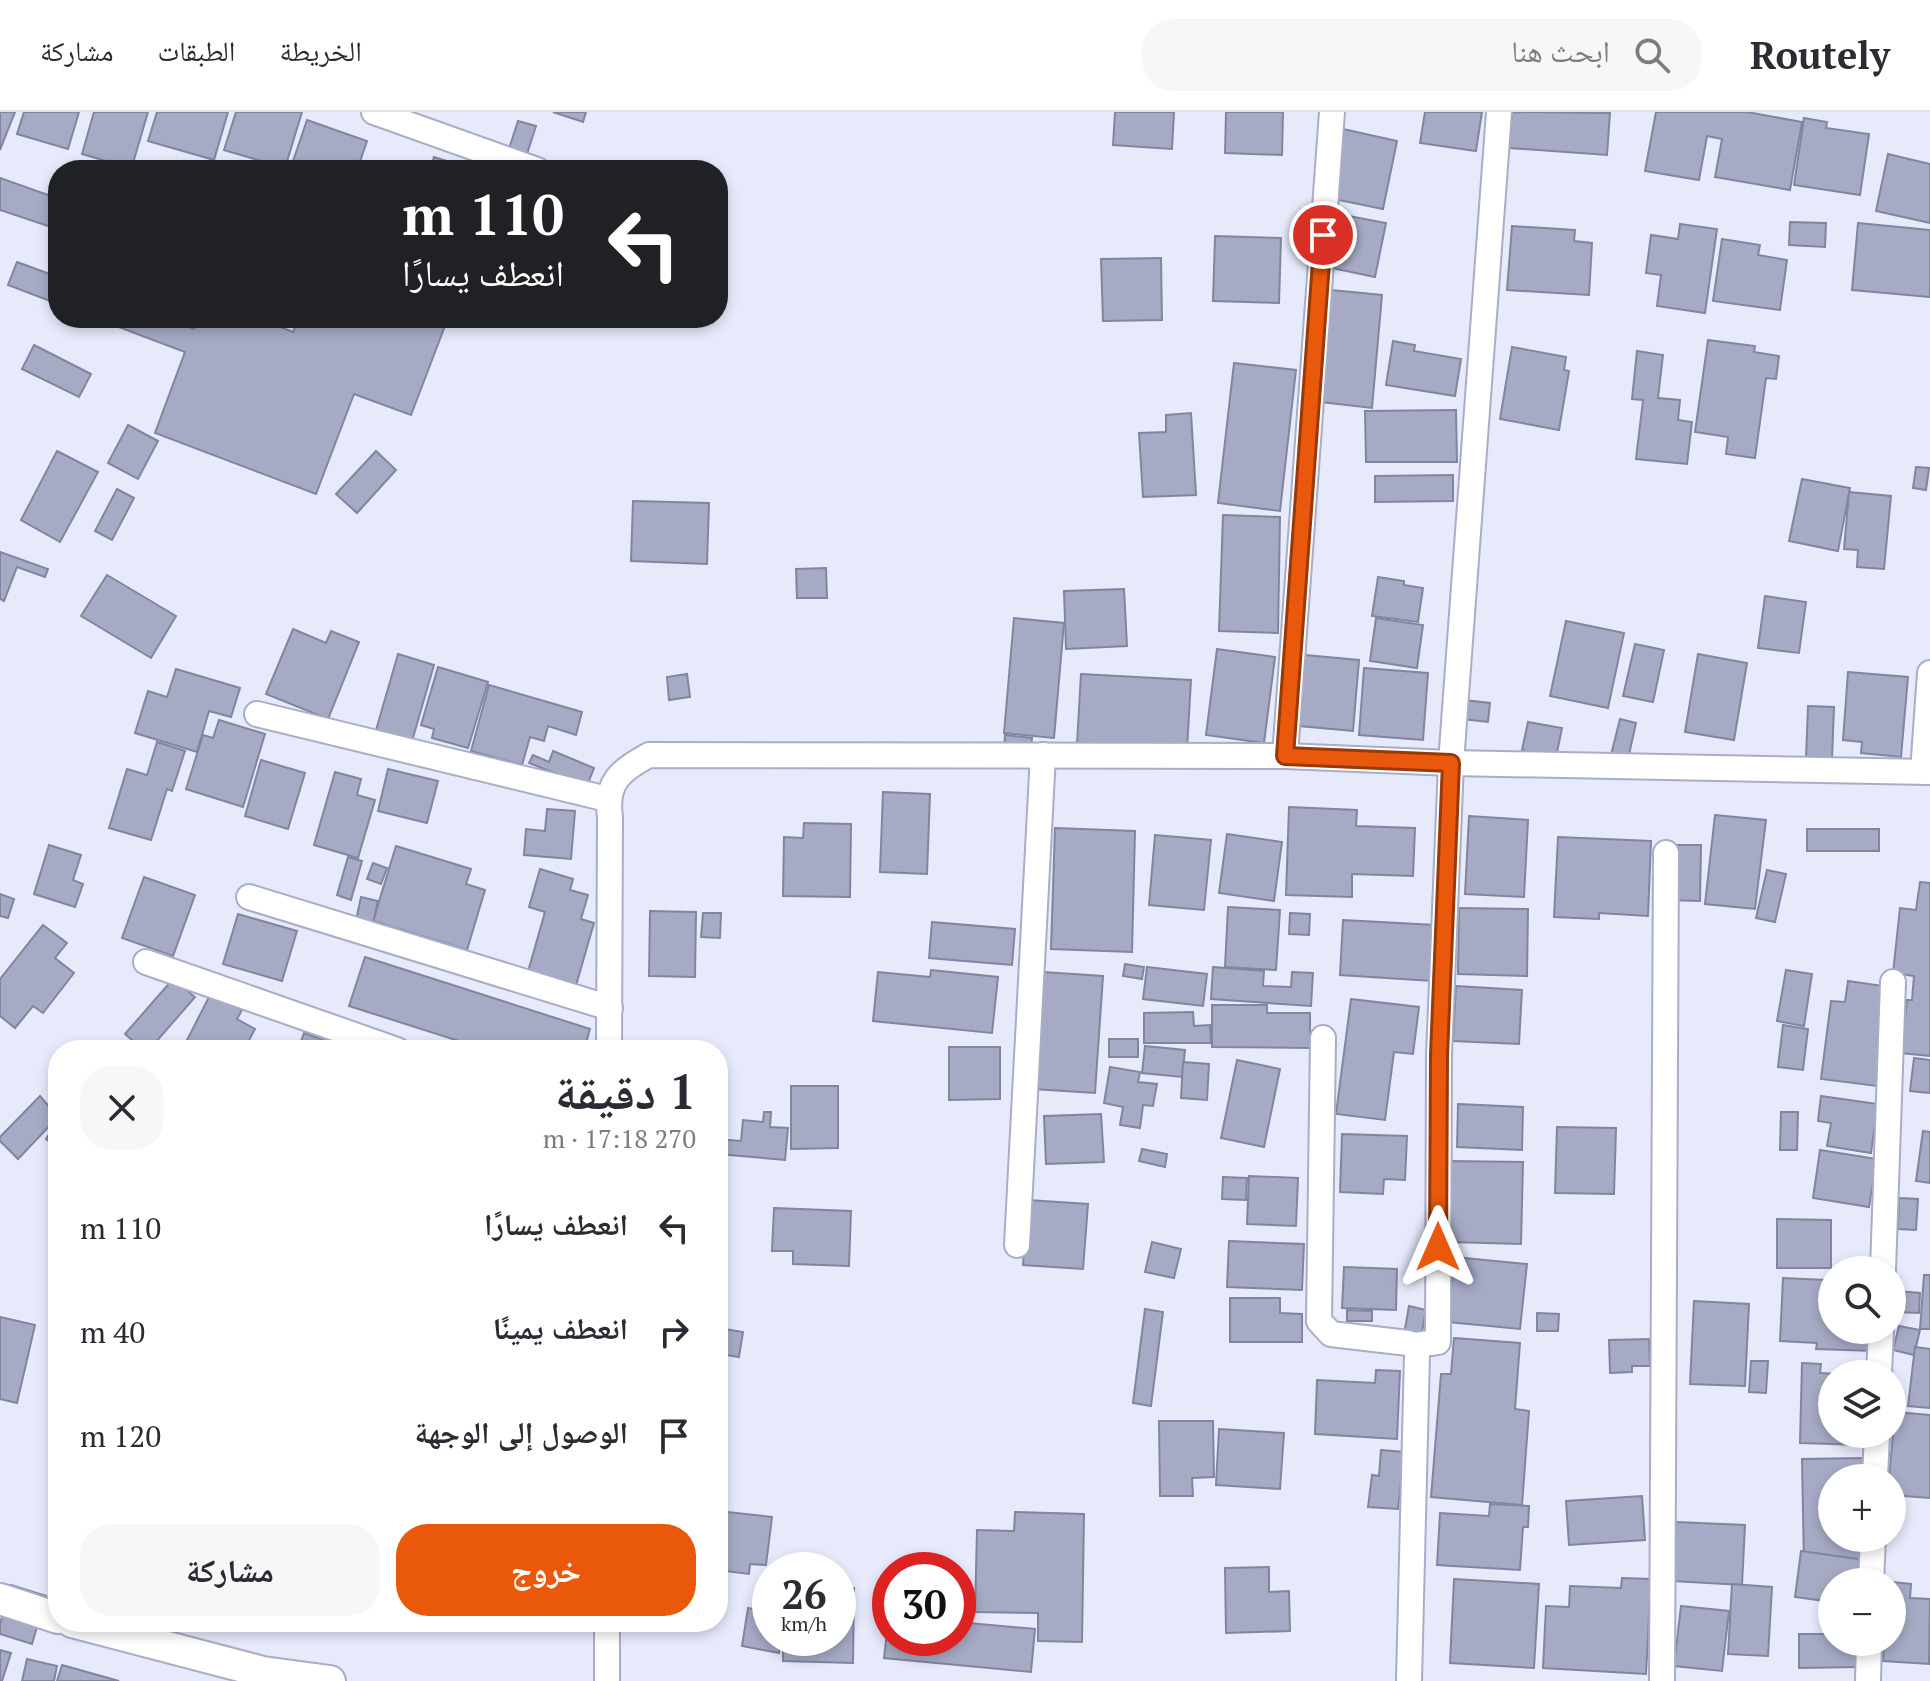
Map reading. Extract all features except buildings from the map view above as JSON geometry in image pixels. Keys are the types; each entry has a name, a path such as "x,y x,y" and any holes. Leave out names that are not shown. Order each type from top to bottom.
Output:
{"street":[{"path":"374,112 509,160"},
{"path":"1285,756 1332,112"},
{"path":"1323,1038 1319,1321 1331,1334 1415,1345 1438,1342 1439,1055 1451,763 1499,112"},
{"path":"609,1040 610,817 607,799 623,769 649,755 1285,756 1451,763 1926,772 1930,673"},
{"path":"257,714 607,799"},
{"path":"1017,1245 1043,755"},
{"path":"1662,1681 1666,853"},
{"path":"249,897 610,1008"},
{"path":"146,962 368,1040"},
{"path":"1883,1256 1893,982"},
{"path":"1409,1681 1415,1345"},
{"path":"0,1599 48,1615"},
{"path":"110,1632 263,1672 330,1681"},
{"path":"607,1632 607,1681"},
{"path":"1868,1681 1869,1656"}],"route":[{"path":"1323,235 1285,756 1451,763 1439,1055 1438,1247"}]}
